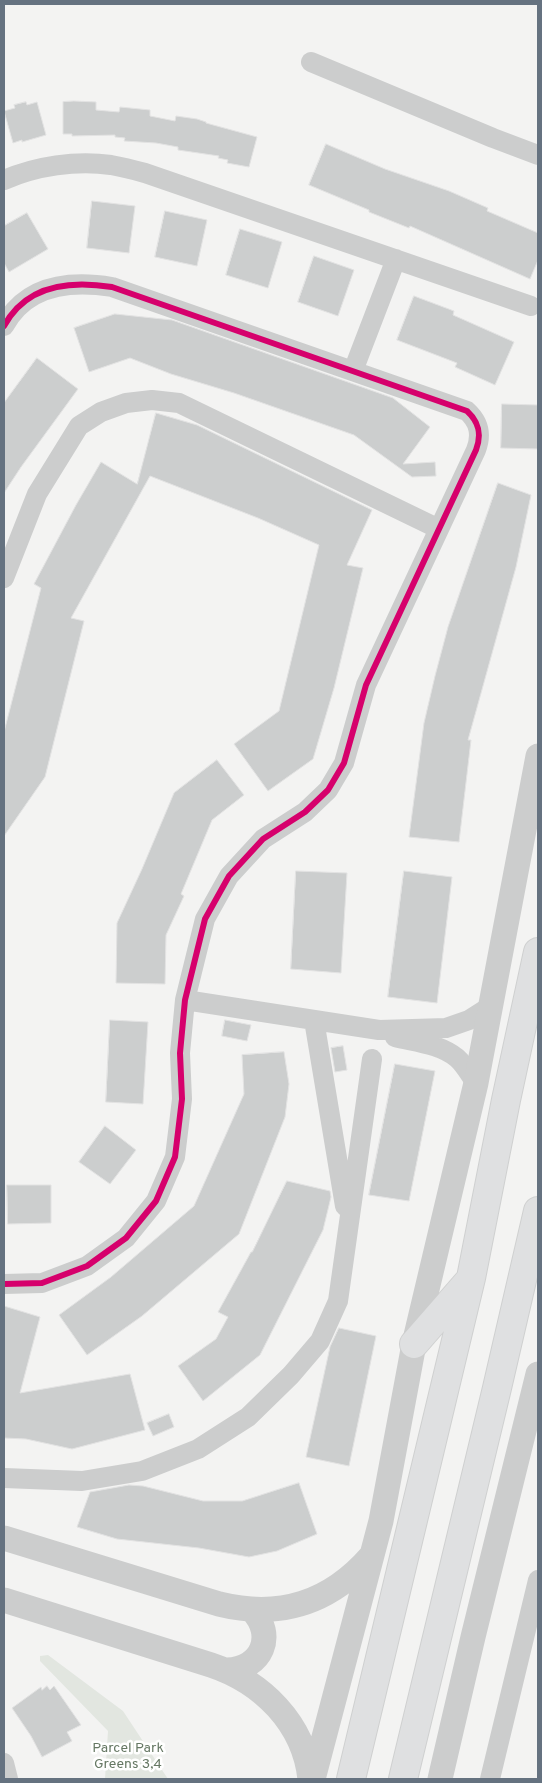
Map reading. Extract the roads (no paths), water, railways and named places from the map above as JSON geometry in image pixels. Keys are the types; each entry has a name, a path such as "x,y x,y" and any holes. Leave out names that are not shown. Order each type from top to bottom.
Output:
{"main road":[{"path":"351,1779 471,1278 506,1100 538,952"},
{"path":"402,1779 500,1380 538,1211"},
{"path":"414,1344 471,1278"}],"street":[{"path":"311,62 538,156"},
{"path":"4,180 48,168 74,164 110,165 145,173 531,306"},
{"path":"353,371 396,259"},
{"path":"4,326 9,316 21,303 37,293 73,283 92,283 112,287 466,411 478,424 480,433 479,442 366,685 344,763 328,790 322,796 305,812 263,839 229,876 205,919 185,1000 180,1053 182,1099 175,1157 156,1201 126,1238 87,1266 42,1283 4,1284"},
{"path":"4,578 37,494 79,426 101,412 126,403 152,400 179,403 438,530"},
{"path":"312,1779 381,1521 414,1344 476,1083 538,756"},
{"path":"185,1000 379,1030 446,1028 469,1020 491,1006"},
{"path":"314,1020 349,1226"},
{"path":"379,1030 396,1037 449,1052 463,1065 476,1083"},
{"path":"4,1478 82,1481 142,1471 198,1449 248,1417 291,1375 320,1341 338,1301 372,1059"},
{"path":"440,1779 473,1636 538,1374"},
{"path":"4,1538 219,1604 252,1610 286,1608 318,1598 348,1580 372,1556"},
{"path":"490,1779 538,1580"},
{"path":"4,1600 228,1670 257,1687 281,1711 299,1740 312,1779"},
{"path":"228,1670 235,1670 250,1664 260,1653 264,1630 258,1616 252,1610"},
{"path":"4,1763 8,1779"}],"park label":[{"name":"Parcel Park Greens 3,4","path":"128,1758"}]}
